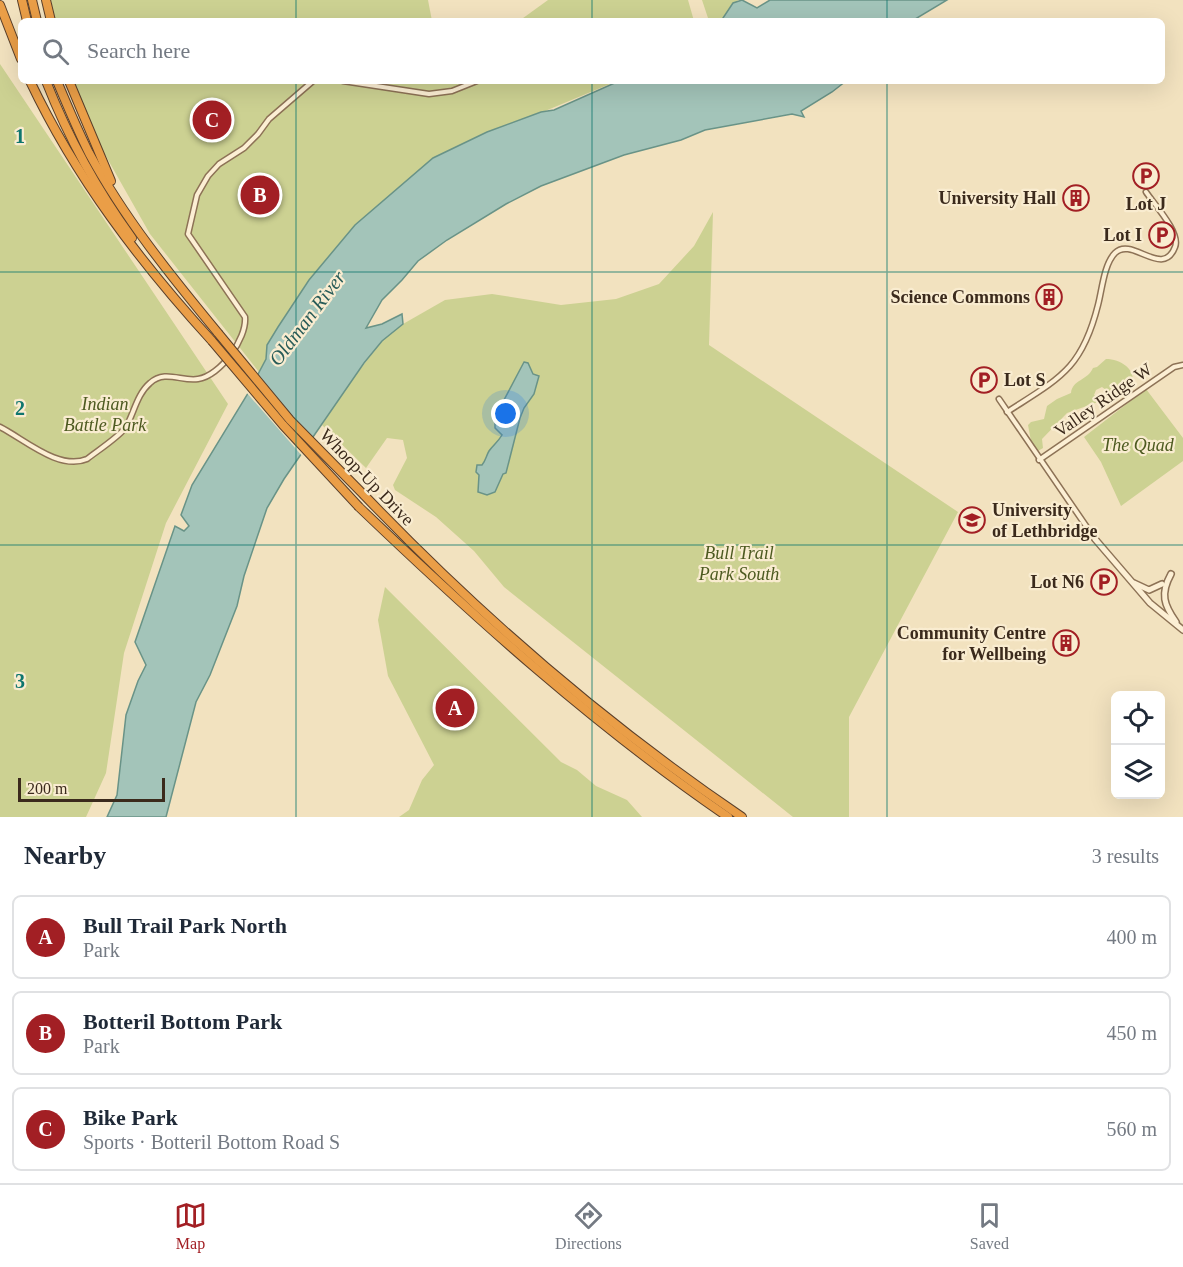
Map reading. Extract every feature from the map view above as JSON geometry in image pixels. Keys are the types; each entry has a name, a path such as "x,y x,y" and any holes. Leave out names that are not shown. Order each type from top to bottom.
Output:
{"highway":[{"path":"22,0 26,18"},
{"path":"32,0 36,18"},
{"path":"46,0 50,18"},
{"path":"0,5 18,51"},
{"path":"31,84 50,122 99,203 162,285 212,341"},
{"name":"Whoop-Up Drive","path":"47,84 65,126 115,214 212,341 283,425 359,507 481,620 551,681 636,749 728,817"},
{"name":"Whoop-Up Drive","path":"58,84 88,152 122,207 154,253 290,420 445,577 540,662 632,736 742,817"},
{"path":"70,84 122,207"}],"street":[{"path":"0,427 57,459 80,462 125,429 144,390 153,380 169,376 202,379 223,363 237,345 244,330 245,317 188,234 197,195 208,176 219,164 244,148 269,119 310,84"},
{"path":"363,84 429,94 452,91 470,84"},
{"path":"1007,412 1058,379 1073,363 1089,335 1107,270 1115,253 1131,248 1147,257 1159,259 1172,252 1175,247 1175,236 1146,192"},
{"name":"Valley Ridge W","path":"1040,460 1174,367 1183,365"},
{"path":"999,399 1095,539 1150,603 1182,629"},
{"path":"1171,574 1164,588 1165,600 1169,611 1182,629"},
{"path":"1129,580 1149,590 1162,584"}],"green space":[{"path":"51,0 428,0 431,18 54,18"},
{"path":"548,0 688,0 693,18 523,18"},
{"path":"702,0 738,0 726,18 708,18"},
{"name":"Indian Battle Park","path":"0,64 228,404 166,523 124,653 106,773 86,817 0,817"},
{"path":"72,84 610,84 433,158 305,285 259,372 150,234 103,151"},
{"name":"Bull Trail Park South","path":"713,212 709,345 958,512 849,717 849,817 793,817 504,587 474,551 436,517 395,490 393,485 407,458 403,440 387,438 366,468 322,425 351,381 382,341 403,324 445,300 492,294 561,305 616,299 659,284 694,246"},
{"path":"1106,359 1122,363 1130,370 1132,385 1110,393 1102,387 1096,390 1094,395 1100,399 1098,402 1067,413 1042,439 1043,448 1038,451 1031,441 1028,425 1044,419 1047,406 1071,393 1074,385"},
{"name":"The Quad","path":"1146,389 1183,438 1183,461 1121,506 1101,462 1084,437"},
{"path":"385,587 561,762 577,770 596,786 627,800 642,817 399,817 409,810 422,780 434,765 388,676 378,620"}],"water":[{"path":"742,0 757,8 770,0 947,0 917,18 723,18 733,3"},
{"name":"Oldman River","path":"612,84 842,84 801,111 804,117 792,114 705,130 681,140 624,155 541,186 506,204 447,240 418,261 382,300 366,328 382,324 402,314 403,324 382,341 364,363 284,479 267,508 244,576 237,606 210,675 196,702 166,817 107,817 117,795 126,715 146,665 135,642 175,526 184,531 189,526 181,515 192,485 247,395 266,359 267,345 278,327 309,280 355,225 433,158 487,132 541,112 554,110"},
{"path":"524,362 528,363 533,374 539,376 534,394 520,418 506,473 503,474 495,492 487,495 478,492 477,465 482,465 489,451 502,435 495,428 495,417"}],"pier":[{"path":"251,382 310,448 303,457 246,392"}],"place":[{"name":"Bike Park","path":"212,120"},
{"name":"Lot J","path":"1146,176"},
{"name":"Botteril Bottom Park","path":"260,195"},
{"name":"University Hall","path":"1076,198"},
{"name":"Lot I","path":"1162,235"},
{"name":"Science Commons","path":"1049,297"},
{"name":"Lot S","path":"984,380"},
{"name":"University of Lethbridge","path":"972,520"},
{"name":"Lot N6","path":"1104,582"},
{"name":"Community Centre for Wellbeing","path":"1066,643"},
{"name":"Bull Trail Park North","path":"455,708"}]}
